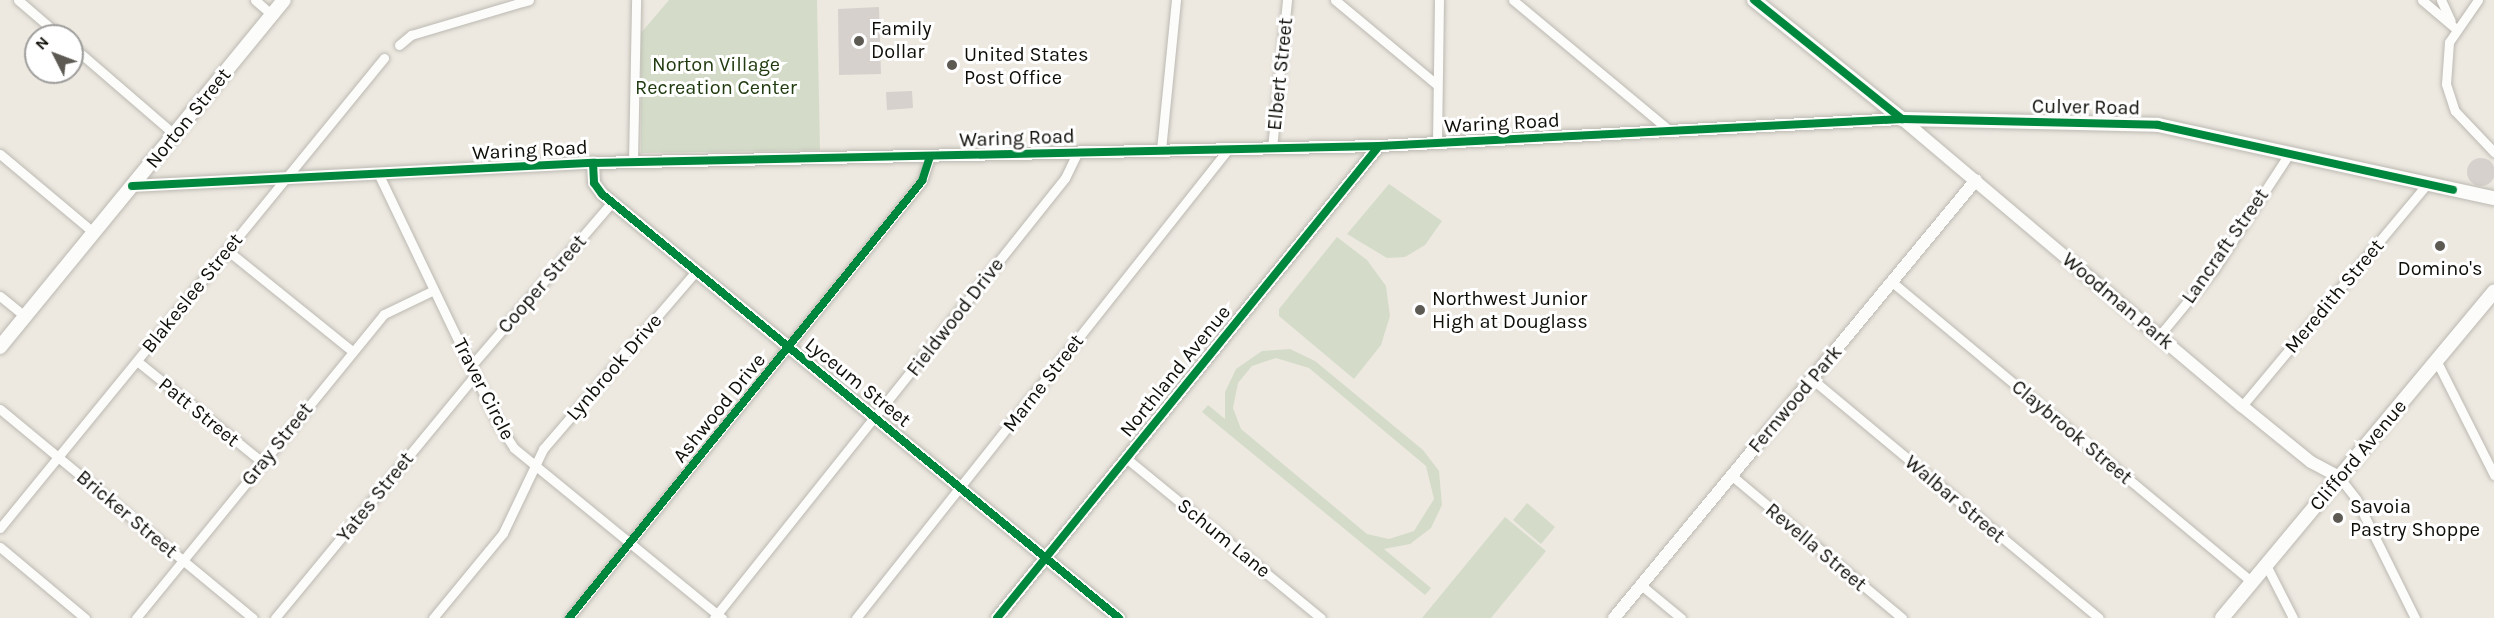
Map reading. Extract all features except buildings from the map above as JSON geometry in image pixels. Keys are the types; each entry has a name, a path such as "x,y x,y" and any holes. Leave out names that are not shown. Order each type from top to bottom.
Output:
{"main road":[{"name":"Norton Street","path":"0,347 284,0"},
{"path":"1756,1 1902,119"},
{"name":"Culver Road","path":"1902,119 2158,125 2494,198"},
{"name":"Clifford Avenue","path":"2222,618 2494,291"}],"street":[{"path":"18,0 46,24"},
{"path":"255,0 272,15"},
{"path":"399,45 411,35 529,0"},
{"path":"633,162 636,0"},
{"path":"1161,150 1176,0"},
{"name":"Elbert Street","path":"1272,148 1287,0"},
{"path":"1335,0 1436,84"},
{"path":"1437,142 1438,0"},
{"path":"1513,0 1670,131"},
{"path":"2422,0 2455,28"},
{"path":"2441,0 2455,28"},
{"path":"2478,0 2455,28 2445,69 2450,99 2462,122 2494,152"},
{"path":"84,56 174,134"},
{"name":"Blakeslee Street","path":"0,528 384,58"},
{"name":"Waring Road","path":"132,186 592,163 1379,146 1902,119"},
{"name":"Woodman Park","path":"1902,119 2242,406 2311,462 2339,477"},
{"name":"Northland Avenue","path":"997,618 1379,146"},
{"name":"Marne Street","path":"856,618 1229,148"},
{"name":"Fieldwood Drive","path":"718,617 1065,178 1077,153"},
{"path":"0,154 94,232"},
{"name":"Lancraft Street","path":"2159,336 2214,269 2289,154"},
{"name":"Ashwood Drive","path":"569,618 922,181 930,157"},
{"name":"Lyceum Street","path":"592,163 594,183 612,202 1119,618"},
{"name":"Traver Circle","path":"378,173 506,437 533,464 631,542 718,617"},
{"name":"Fernwood Park","path":"1614,618 1976,180"},
{"name":"Meredith Street","path":"2242,406 2426,185"},
{"name":"Cooper Street","path":"473,371 612,202"},
{"path":"227,250 352,351"},
{"name":"Lynbrook Drive","path":"533,464 696,271"},
{"name":"Claybrook Street","path":"1892,282 2252,582"},
{"name":"Gray Street","path":"136,618 384,314 434,290"},
{"path":"0,296 25,316"},
{"path":"2436,360 2494,475"},
{"name":"Patt Street","path":"137,361 262,462"},
{"name":"Yates Street","path":"275,618 473,371"},
{"name":"Walbar Street","path":"1812,379 2099,618"},
{"name":"Bricker Street","path":"0,409 253,618"},
{"name":"Schum Lane","path":"1126,458 1321,618"},
{"path":"433,618 503,534 533,464"},
{"name":"Revella Street","path":"1731,475 1902,618"},
{"path":"2339,477 2351,490 2415,618"},
{"path":"0,547 85,618"},
{"path":"2266,565 2293,618"},
{"path":"1641,585 1681,618"}],"green space":[{"name":"Norton Village Recreation Center","path":"669,0 817,0 820,150 641,153 641,33"},
{"path":"1389,184 1442,221 1425,245 1405,257 1387,258 1347,234"},
{"path":"1337,237 1367,260 1386,286 1390,316 1381,345 1354,379 1279,316 1279,309"},
{"path":"1290,349 1315,361 1423,450 1439,471 1442,505 1431,528 1410,544 1384,549 1431,588 1425,595 1202,412 1208,405 1225,419 1225,392 1236,369 1262,351","holes":["1276,358 1309,368 1426,466 1434,499 1414,531 1389,539 1367,534 1241,429 1233,408 1238,383 1252,366"]},
{"path":"1527,503 1555,527 1541,544 1513,520"},
{"path":"1505,517 1546,551 1491,618 1422,618"}],"cycle path":[{"path":"1754,0 1902,119"},
{"path":"132,186 593,163 1379,146 1902,119 2158,125 2453,190"},
{"path":"997,618 1379,146"},
{"path":"569,618 922,181 930,157"},
{"path":"593,163 594,183 602,194 1119,618"}],"place":[{"name":"Family Dollar","path":"859,41"},
{"name":"United States Post Office","path":"952,65"},
{"name":"Domino's","path":"2440,246"},
{"name":"Northwest Junior High at Douglass","path":"1420,310"},
{"name":"Savoia Pastry Shoppe","path":"2338,518"}]}
